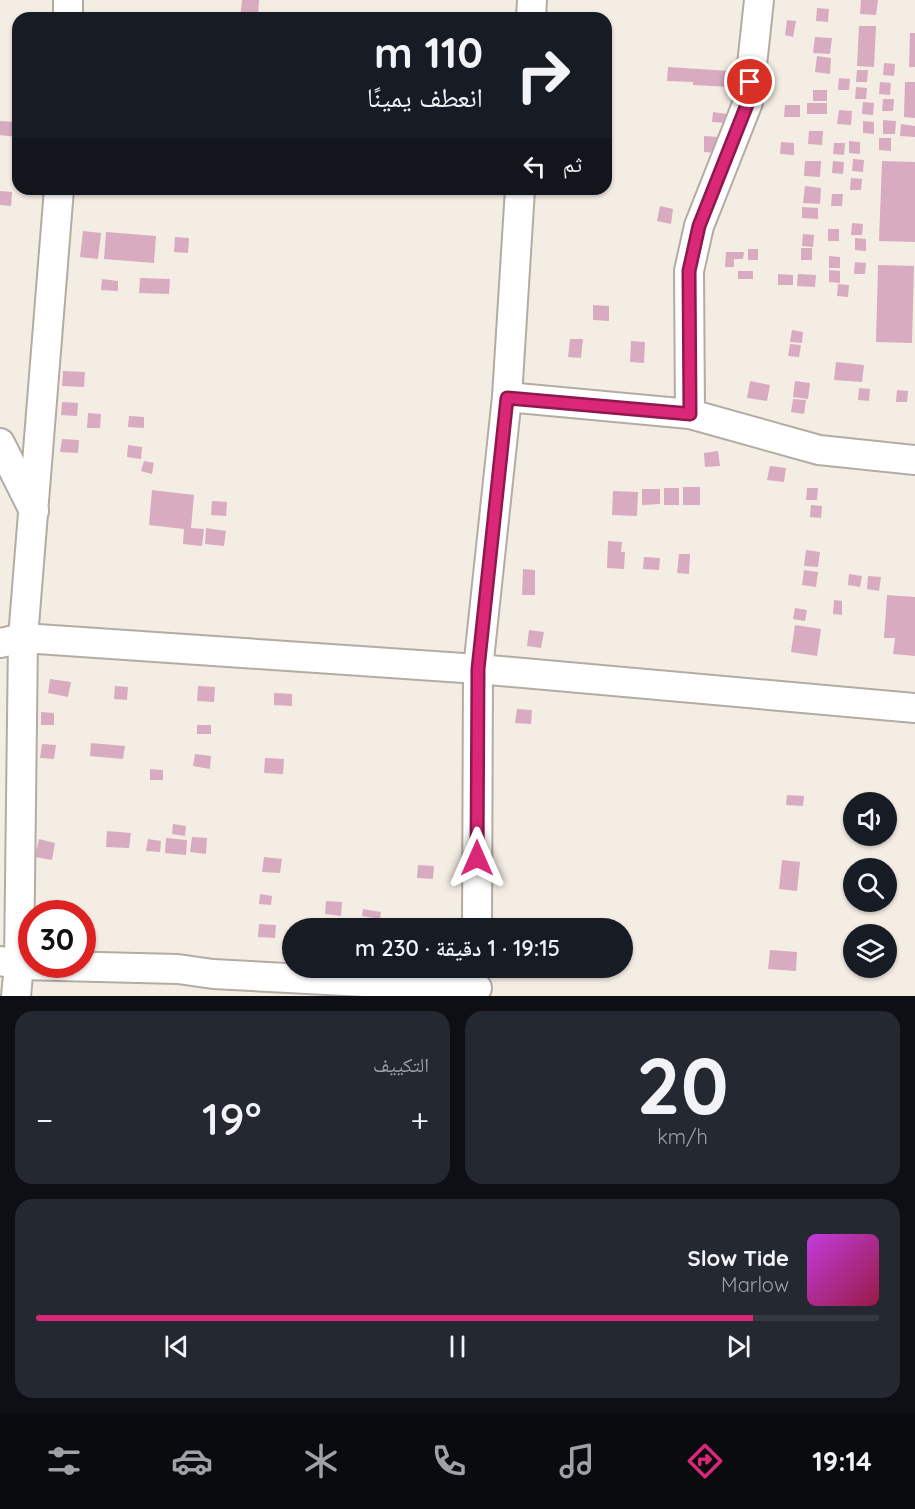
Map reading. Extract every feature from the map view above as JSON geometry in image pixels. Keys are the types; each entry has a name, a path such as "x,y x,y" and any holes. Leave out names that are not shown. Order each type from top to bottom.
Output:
{"street":[{"path":"690,414 689,271 699,226 748,102 759,0"},
{"path":"16,996 10,963 12,640 34,511 59,195"},
{"path":"477,918 478,669 507,398 520,195"},
{"path":"507,398 690,414 819,450 915,460"},
{"path":"0,443 34,511"},
{"path":"12,640 478,669 915,708"},
{"path":"10,963 178,969 213,985 477,984"}],"building":[{"path":"242,0 259,0 258,12 241,12"},
{"path":"861,0 878,0 876,15 860,14"},
{"path":"817,8 829,9 828,22 816,21"},
{"path":"787,20 796,21 793,37 785,35"},
{"path":"859,26 876,26 874,67 857,66"},
{"path":"910,33 915,33 915,67 909,67"},
{"path":"815,37 832,38 830,54 813,53"},
{"path":"817,56 831,58 830,74 815,72"},
{"path":"884,63 895,64 894,76 883,75"},
{"path":"668,67 730,71 729,87 667,81"},
{"path":"857,70 868,70 867,82 856,82"},
{"path":"839,78 850,79 849,90 838,90"},
{"path":"880,82 891,83 890,95 879,94"},
{"path":"905,82 915,82 915,118 904,117"},
{"path":"856,87 867,88 866,99 855,99"},
{"path":"813,90 827,90 827,101 813,101"},
{"path":"883,99 894,99 893,111 882,111"},
{"path":"863,102 874,103 873,115 862,114"},
{"path":"807,103 827,103 827,114 807,114"},
{"path":"785,105 800,105 800,117 784,117"},
{"path":"839,110 852,111 851,125 837,124"},
{"path":"713,112 727,114 727,123 712,122"},
{"path":"883,120 896,121 895,134 883,134"},
{"path":"0,121 12,122 12,136 0,135"},
{"path":"863,121 874,122 874,134 863,133"},
{"path":"901,124 915,126 915,137 900,136"},
{"path":"809,131 823,131 822,145 808,144"},
{"path":"704,136 719,137 718,153 704,152"},
{"path":"879,138 891,138 891,151 879,150"},
{"path":"849,141 860,142 860,154 849,153"},
{"path":"781,142 794,143 794,155 780,154"},
{"path":"834,143 845,143 844,155 833,154"},
{"path":"853,159 864,160 863,172 852,171"},
{"path":"805,161 821,161 820,177 804,176"},
{"path":"833,161 844,162 843,174 832,173"},
{"path":"882,161 915,162 915,242 879,241"},
{"path":"851,178 862,179 861,190 850,190"},
{"path":"805,186 821,188 820,204 803,203"},
{"path":"0,191 12,192 11,206 0,205"},
{"path":"832,194 843,194 842,206 831,206"},
{"path":"660,206 673,209 671,224 657,221"},
{"path":"802,207 818,208 818,219 802,218"},
{"path":"852,223 863,224 862,235 851,235"},
{"path":"828,229 839,229 839,241 828,241"},
{"path":"83,231 101,233 98,259 80,257"},
{"path":"106,232 156,236 154,263 104,259"},
{"path":"803,234 814,235 813,247 802,246"},
{"path":"175,237 189,238 188,253 174,252"},
{"path":"855,238 866,239 866,251 855,250"},
{"path":"801,248 812,248 812,260 801,260"},
{"path":"748,249 758,249 758,260 748,260"},
{"path":"726,252 744,252 743,259 734,259 734,267 725,267"},
{"path":"829,256 840,257 840,268 829,268"},
{"path":"855,262 866,263 865,274 854,274"},
{"path":"878,265 914,266 912,343 876,342"},
{"path":"829,270 840,271 840,283 829,282"},
{"path":"738,271 753,271 753,279 738,279"},
{"path":"778,274 793,275 793,285 778,285"},
{"path":"798,274 816,275 815,287 797,286"},
{"path":"140,278 170,279 169,294 139,293"},
{"path":"102,279 118,281 118,291 101,290"},
{"path":"838,284 849,285 848,297 837,296"},
{"path":"593,305 609,306 609,321 593,320"},
{"path":"792,330 803,332 802,343 790,342"},
{"path":"570,339 583,339 581,358 568,357"},
{"path":"631,341 645,342 644,363 630,362"},
{"path":"790,344 801,345 799,357 788,356"},
{"path":"836,362 864,365 862,382 834,380"},
{"path":"63,371 85,372 84,387 62,386"},
{"path":"750,381 770,385 767,401 747,398"},
{"path":"795,381 810,383 808,399 793,397"},
{"path":"859,388 870,389 869,401 858,400"},
{"path":"897,390 908,391 907,402 896,402"},
{"path":"793,399 806,400 804,414 791,412"},
{"path":"62,402 78,403 77,416 61,415"},
{"path":"88,413 101,414 100,428 87,428"},
{"path":"129,416 144,417 144,428 128,427"},
{"path":"62,439 79,440 78,453 60,452"},
{"path":"128,445 142,447 141,459 127,457"},
{"path":"718,451 720,466 705,467 704,453"},
{"path":"144,461 154,463 152,474 141,471"},
{"path":"770,466 786,468 784,482 767,480"},
{"path":"683,487 700,487 700,505 683,505"},
{"path":"664,488 679,488 679,505 664,505"},
{"path":"807,488 818,488 817,500 806,500"},
{"path":"642,489 660,489 660,504 642,505"},
{"path":"152,490 194,495 191,528 204,529 202,546 183,544 184,529 149,525"},
{"path":"613,491 638,492 637,516 612,515"},
{"path":"212,501 227,502 226,516 211,515"},
{"path":"811,505 822,506 821,518 810,517"},
{"path":"206,528 226,531 224,546 205,544"},
{"path":"608,541 622,542 621,552 625,552 624,569 607,568"},
{"path":"806,550 820,552 818,567 804,566"},
{"path":"679,554 690,554 689,574 677,573"},
{"path":"644,557 660,558 659,570 643,569"},
{"path":"523,569 535,570 535,595 522,595"},
{"path":"804,570 818,572 816,587 802,585"},
{"path":"849,574 862,576 860,587 848,585"},
{"path":"868,576 881,577 879,591 867,589"},
{"path":"887,595 915,597 915,656 893,654 895,638 884,638"},
{"path":"834,600 842,601 842,615 833,614"},
{"path":"795,608 807,610 805,621 793,619"},
{"path":"795,625 821,629 817,656 791,652"},
{"path":"529,630 544,632 541,648 527,646"},
{"path":"50,679 71,682 68,697 48,693"},
{"path":"115,686 128,687 127,700 114,699"},
{"path":"198,686 215,687 214,702 197,701"},
{"path":"274,693 292,694 292,706 274,705"},
{"path":"517,709 532,710 531,724 515,723"},
{"path":"41,712 54,713 54,725 41,725"},
{"path":"197,725 211,725 211,734 197,734"},
{"path":"91,743 125,746 123,759 90,756"},
{"path":"42,744 56,745 54,759 40,758"},
{"path":"195,754 211,756 210,769 193,766"},
{"path":"265,758 284,759 283,774 264,773"},
{"path":"150,769 163,770 163,780 150,780"},
{"path":"787,795 804,796 803,806 786,805"},
{"path":"173,824 186,826 185,836 172,834"},
{"path":"107,831 131,833 129,848 106,847"},
{"path":"192,837 207,838 206,854 190,852"},
{"path":"166,838 187,840 186,855 165,853"},
{"path":"39,839 55,843 52,860 35,857"},
{"path":"148,839 161,841 160,852 146,851"},
{"path":"264,857 282,859 280,873 262,872"},
{"path":"782,860 800,862 797,891 779,889"},
{"path":"418,865 434,866 433,879 417,878"},
{"path":"260,894 272,896 271,905 259,904"},
{"path":"326,901 342,902 341,916 325,914"},
{"path":"363,909 381,912 380,918 362,916"},
{"path":"259,924 276,925 275,938 258,937"},
{"path":"770,950 797,952 796,971 768,969"}],"route":[{"path":"477,858 478,669 507,398 690,414 689,271 699,226 748,102 750,82"}]}
